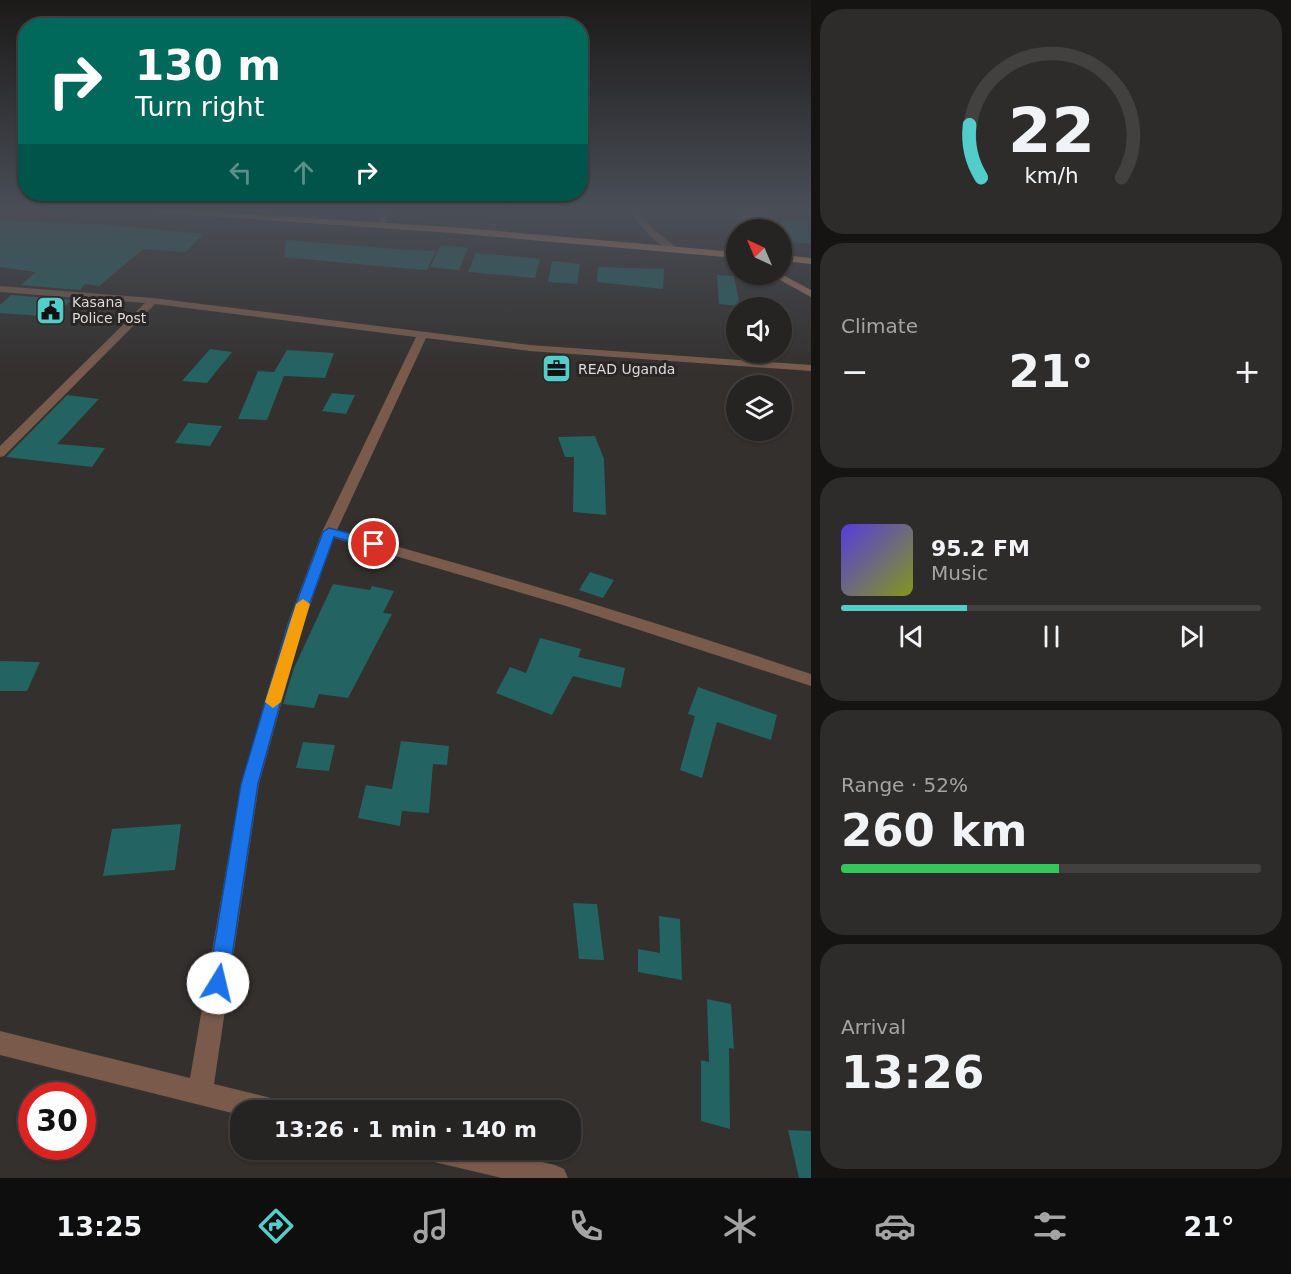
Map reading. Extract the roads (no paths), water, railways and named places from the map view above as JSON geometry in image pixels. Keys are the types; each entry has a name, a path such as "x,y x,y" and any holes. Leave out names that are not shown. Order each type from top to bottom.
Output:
{"street":[{"path":"792,284 811,294"},
{"path":"0,289 153,301 530,348 811,368"},
{"path":"0,453 153,301"},
{"path":"200,1093 250,784 295,625 329,532 373,435 423,334"},
{"path":"329,532 465,569 656,627 811,680"},
{"path":"0,1043 230,1100"},
{"path":"480,1160 555,1178"}],"place":[{"name":"Kasana Police Post","path":"51,310"},
{"name":"READ Uganda","path":"557,369"}]}
